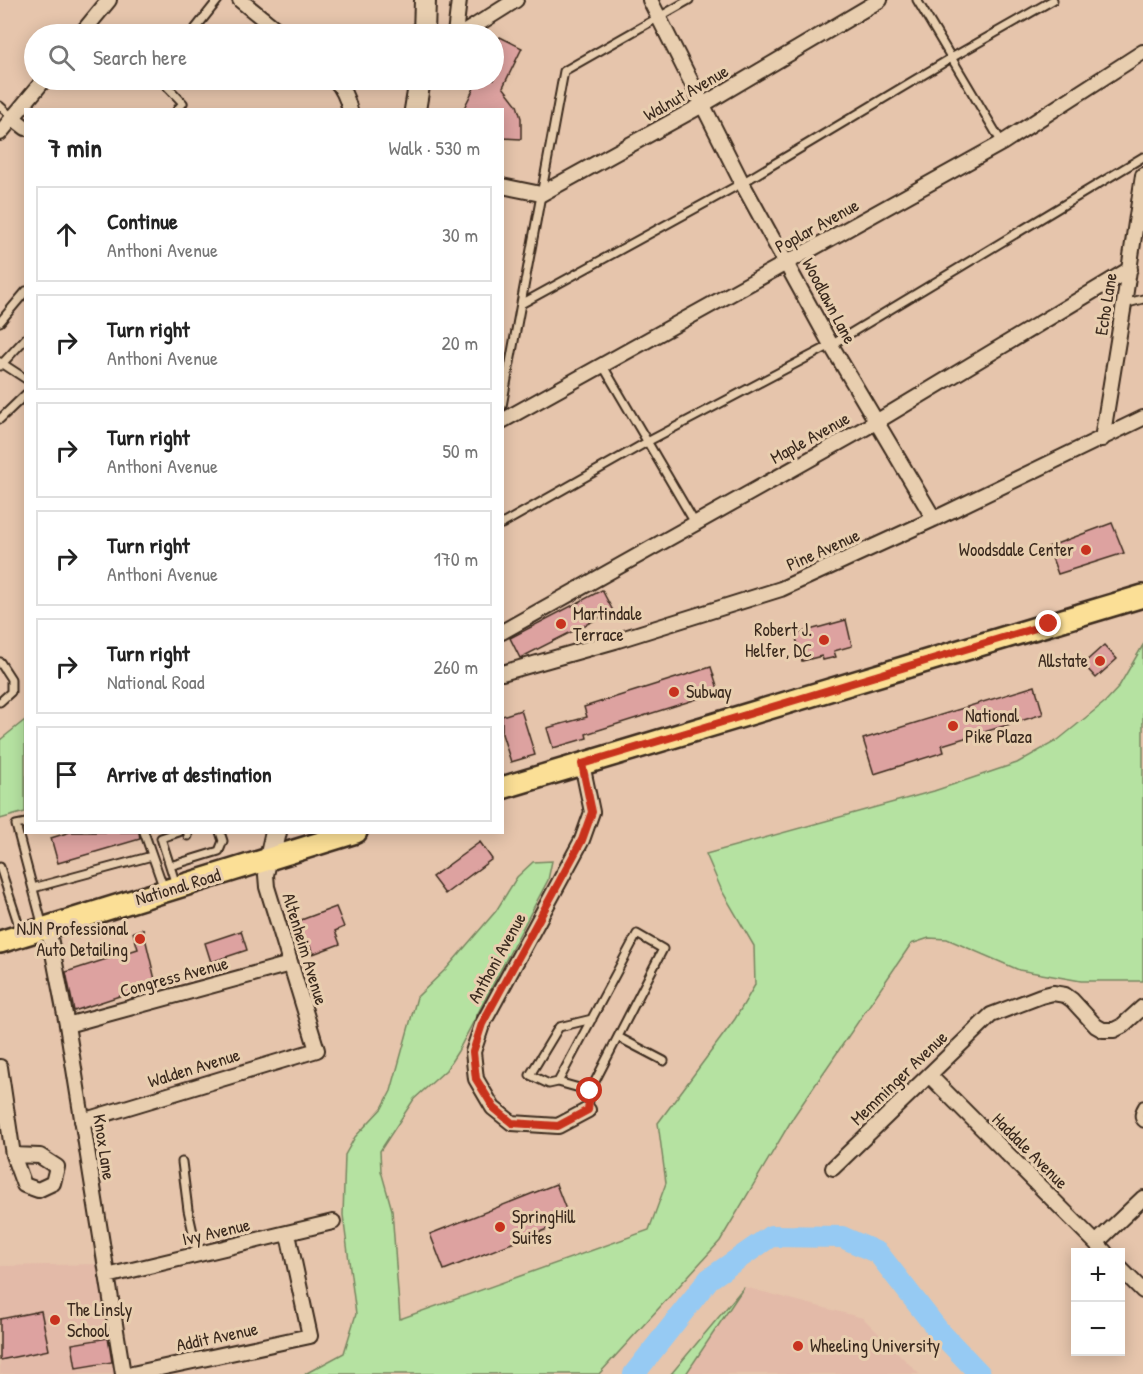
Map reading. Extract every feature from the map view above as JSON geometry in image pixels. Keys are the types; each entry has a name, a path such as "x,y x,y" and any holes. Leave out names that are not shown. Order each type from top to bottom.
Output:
{"main road":[{"path":"424,24 425,0"},
{"path":"415,108 418,90"},
{"path":"504,787 1143,596"},
{"path":"270,858 276,834"},
{"name":"National Road","path":"0,942 349,834"}],"street":[{"path":"89,24 109,0"},
{"path":"240,0 270,24"},
{"path":"456,24 459,0"},
{"path":"478,24 516,0"},
{"name":"Woodlawn Lane","path":"650,0 742,183 788,262 831,345 934,519"},
{"name":"Walnut Avenue","path":"541,194 704,104 880,0"},
{"name":"Poplar Avenue","path":"504,420 1002,143 1143,52"},
{"path":"0,133 36,90"},
{"path":"342,90 350,108"},
{"path":"13,118 24,126"},
{"name":"Echo Lane","path":"1102,439 1143,175"},
{"path":"504,186 541,194"},
{"name":"Maple Avenue","path":"504,631 876,422 1130,269"},
{"name":"Pine Avenue","path":"504,672 615,641 781,589 934,519 1143,418"},
{"name":"Anthoni Avenue","path":"582,764 592,812 582,840 482,1024 473,1052 476,1079 494,1108 512,1123 558,1126 588,1110"},
{"name":"Altenheim Avenue","path":"270,858 266,875 267,887 317,1050"},
{"name":"Knox Lane","path":"46,927 67,1025 123,1374"},
{"name":"Congress Avenue","path":"67,1025 290,964"},
{"name":"Memminger Avenue","path":"833,1168 991,1015 1053,993 1065,995 1072,1000 1096,1026 1103,1030 1114,1030 1122,1026 1143,1007"},
{"name":"Walden Avenue","path":"82,1120 317,1050"},
{"path":"0,1067 13,1155"},
{"name":"Haddale Avenue","path":"929,1075 1100,1248"},
{"path":"1100,1248 1143,1198"},
{"name":"Ivy Avenue","path":"107,1275 333,1222"},
{"name":"Addit Avenue","path":"132,1374 310,1336 288,1234"},
{"path":"1125,1273 1143,1291"}],"lane":[{"path":"199,24 218,0"},
{"path":"504,396 564,71 689,0"},
{"path":"917,0 953,57 1002,143"},
{"path":"523,303 742,183 1053,0"},
{"path":"171,90 183,103 179,108"},
{"path":"0,106 13,118"},
{"path":"504,523 647,442 831,345 1143,157"},
{"path":"0,322 24,293"},
{"path":"1124,304 1143,299"},
{"path":"24,340 1,364 24,378"},
{"path":"603,366 695,523"},
{"path":"0,419 24,396"},
{"path":"0,662 12,685 12,692 0,702"},
{"path":"24,823 16,825 46,927"},
{"path":"145,834 152,856 171,889"},
{"path":"171,889 170,866 161,838 173,834"},
{"path":"170,866 183,859 219,850 223,841 221,834"},
{"path":"33,888 152,856"},
{"path":"0,867 22,935"},
{"path":"558,1082 637,934 663,949 590,1091 588,1110"},
{"path":"590,1091 558,1082 549,1084 530,1075 559,1027 591,1019"},
{"path":"618,1037 664,1061"},
{"path":"1143,1105 1139,1117 1143,1124"},
{"path":"182,1162 188,1210 198,1255"}],"shaded area":[{"name":"The Linsly School","path":"99,1264 120,1374 0,1374 0,1266"},
{"name":"Wheeling University","path":"744,1287 863,1318 919,1374 686,1374"}],"green space":[{"path":"1143,645 1143,981 1081,981 1019,970 947,939 929,938 911,944 794,1116 720,1241 599,1374 305,1374 344,1353 356,1314 343,1215 345,1155 355,1137 382,1108 391,1091 417,997 447,968 496,911 517,877 533,862 552,861 548,880 458,1051 446,1070 414,1099 380,1151 381,1171 392,1210 400,1319 649,1230 666,1183 658,1123 735,1019 755,985 754,946 722,891 706,854 934,791 1017,763 1058,740 1105,702 1118,688"},
{"path":"24,721 24,812 0,819 0,740"},
{"path":"744,1287 686,1374 671,1374"}],"building":[{"path":"504,39 522,48 504,85"},
{"path":"504,88 517,105 521,118 521,139 504,138 504,108 464,108 473,90"},
{"name":"Woodsdale Center","path":"1112,523 1124,553 1058,574 1048,547"},
{"name":"Martindale Terrace","path":"602,590 613,611 520,658 510,638"},
{"name":"Robert J. Helfer, DC","path":"846,620 852,646 834,651 836,657 823,660 822,656 802,661 795,634"},
{"name":"Allstate","path":"1104,645 1117,659 1096,678 1083,664"},
{"path":"711,667 719,692 586,734 587,738 553,748 547,728 587,717 584,707"},
{"name":"National Pike Plaza","path":"1035,686 1043,714 942,745 944,752 874,774 863,739"},
{"path":"521,710 535,755 511,762 504,740 504,715"},
{"path":"64,834 139,834 140,839 58,863 51,838"},
{"path":"480,842 492,859 445,894 432,877"},
{"path":"336,907 344,927 335,931 340,944 313,954 310,946 303,949 293,923"},
{"path":"143,929 156,984 74,1011 66,972 138,949 133,932"},
{"path":"241,931 247,950 211,962 205,943"},
{"name":"SpringHill Suites","path":"556,1184 570,1220 444,1270 430,1234"},
{"path":"41,1311 49,1350 0,1360 0,1319"},
{"path":"108,1338 112,1362 76,1368 72,1344"}],"waterway":[{"path":"634,1374 709,1279 771,1236 842,1237 878,1253 938,1330 980,1374"}],"place":[{"name":"Woodsdale Center","path":"1086,550"},
{"name":"Martindale Terrace","path":"561,624"},
{"name":"Robert J. Helfer, DC","path":"824,640"},
{"name":"Allstate","path":"1100,661"},
{"name":"Subway","path":"674,692"},
{"name":"National Pike Plaza","path":"953,726"},
{"name":"NJN Professional Auto Detailing","path":"140,939"},
{"name":"SpringHill Suites","path":"500,1227"},
{"name":"The Linsly School","path":"55,1320"},
{"name":"Wheeling University","path":"798,1346"}],"route":[{"path":"590,1091 588,1110 558,1126 512,1123 494,1108 476,1079 473,1052 482,1024 582,840 592,812 582,764 1049,624"}]}
